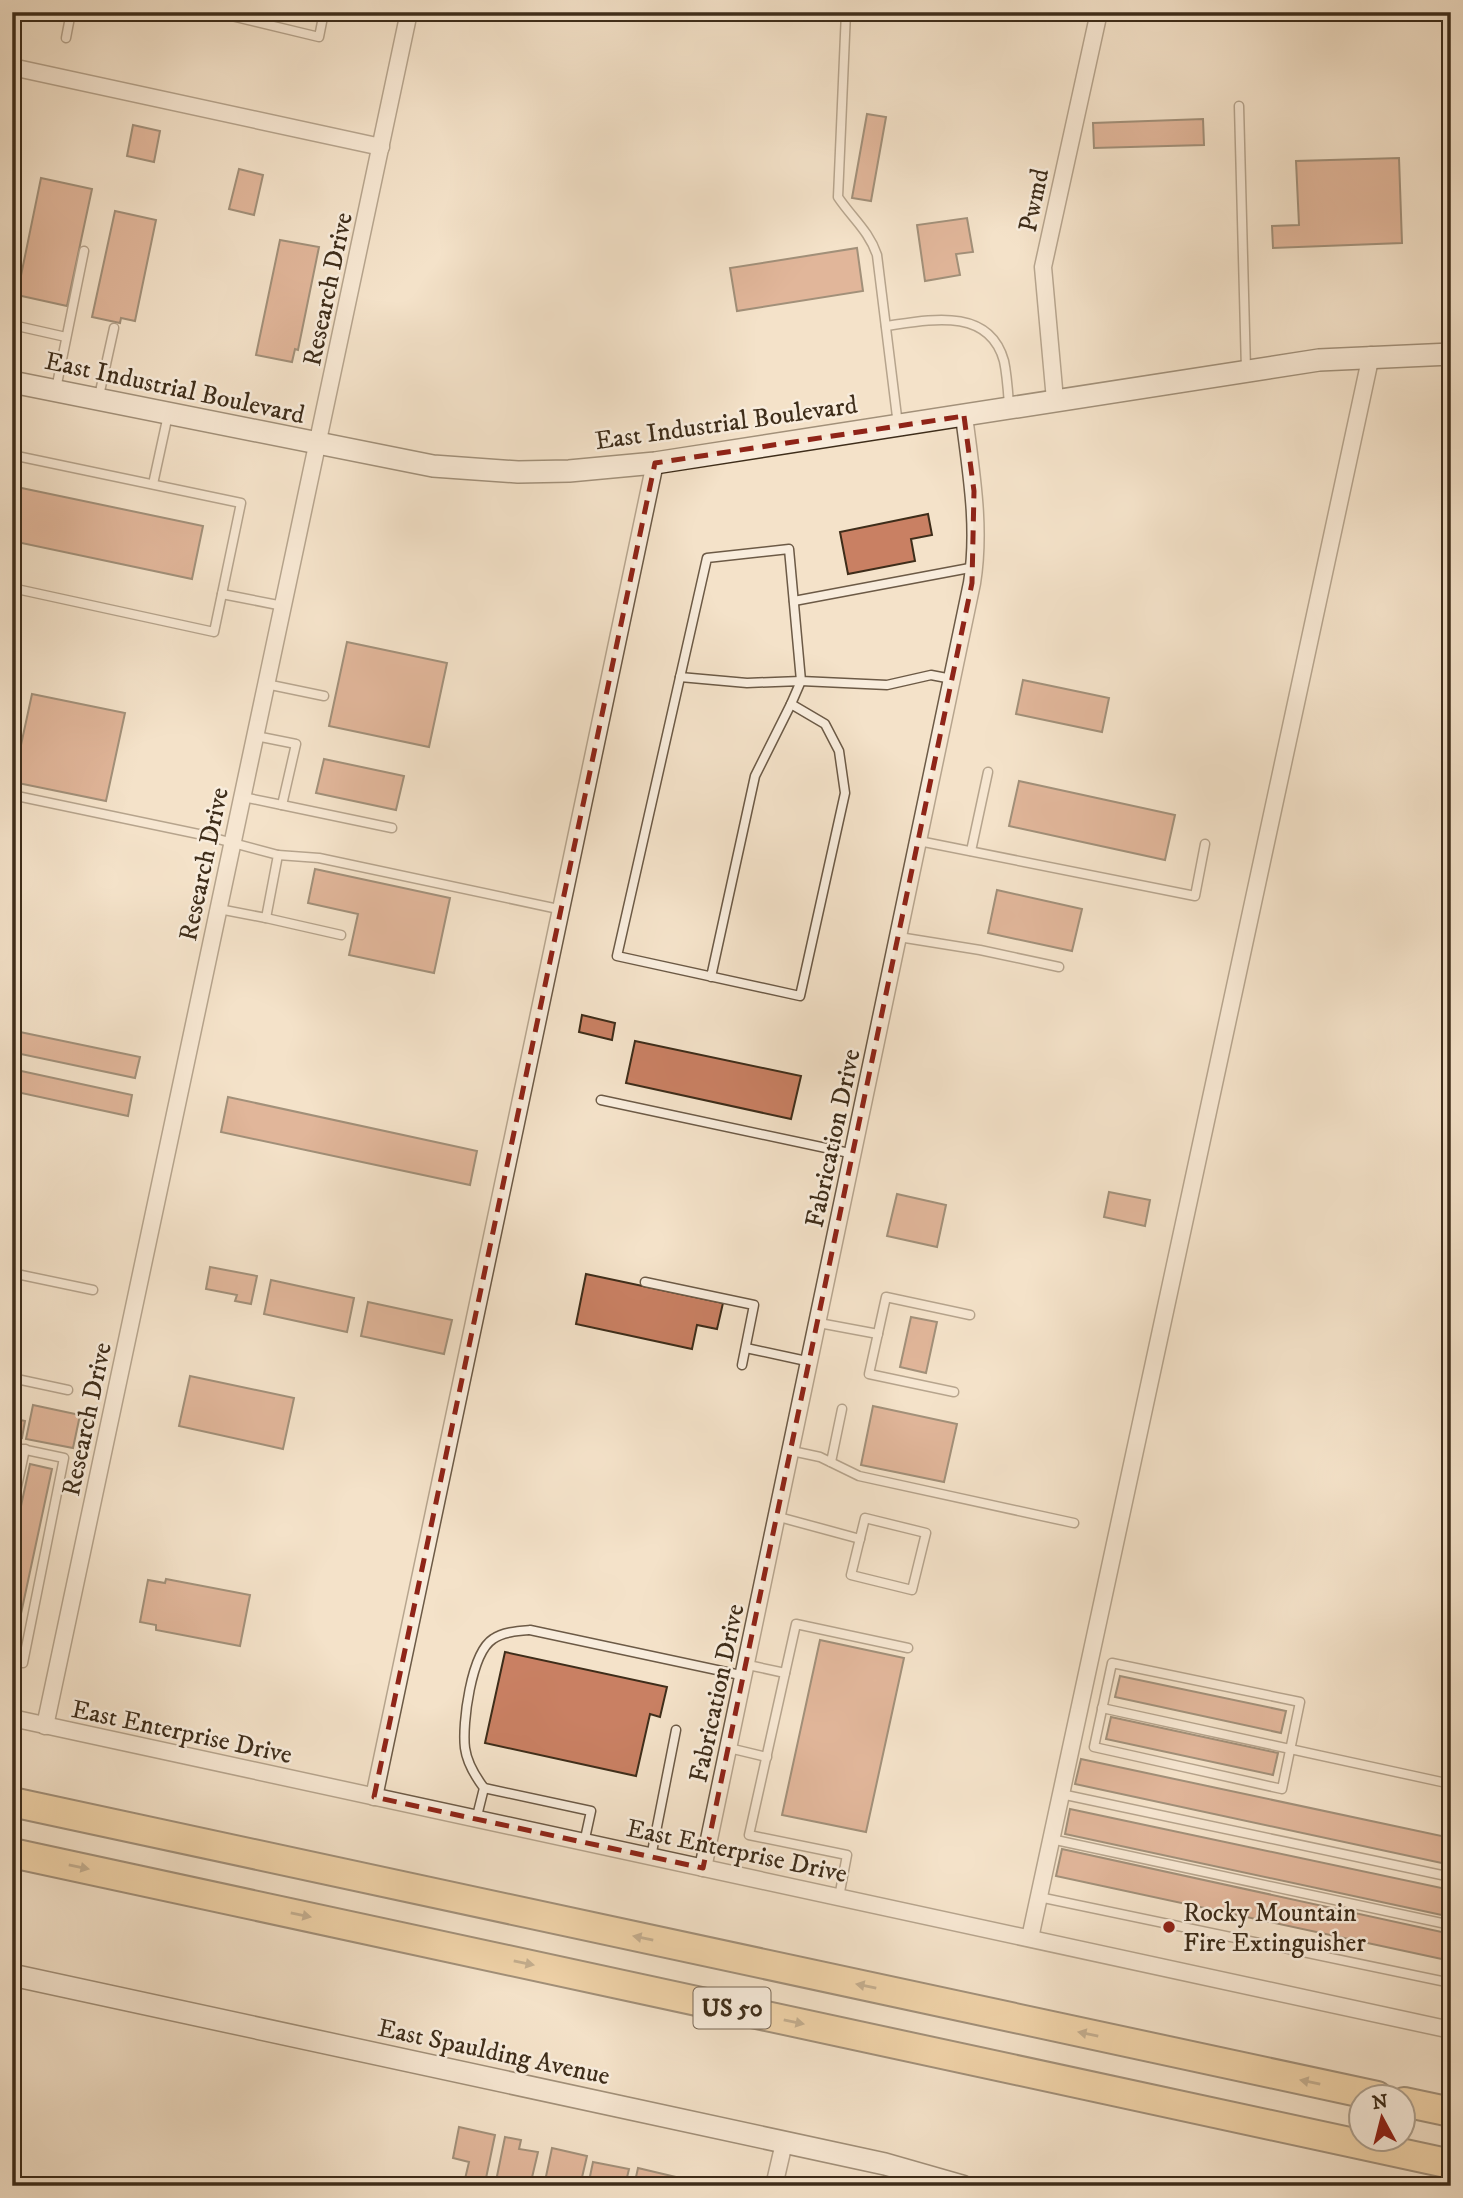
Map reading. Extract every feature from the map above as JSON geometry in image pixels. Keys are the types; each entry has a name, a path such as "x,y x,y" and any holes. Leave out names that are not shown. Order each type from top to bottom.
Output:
{"highway":[{"name":"US 50","path":"12,1802 1348,2090"},
{"name":"US 50","path":"12,1853 1451,2164"},
{"path":"1418,2105 1451,2112"}],"street":[{"name":"Research Drive","path":"46,1726 410,12"},
{"name":"Pwmd","path":"1055,400 1043,267 1099,12"},
{"path":"12,67 381,147"},
{"name":"East Industrial Boulevard","path":"12,382 394,460 470,470 569,471 655,463 1246,370 1371,355 1451,354"},
{"path":"1030,1938 1371,355"},
{"name":"Fabrication Drive","path":"703,1868 779,1517 975,567 974,491 964,416"},
{"path":"374,1797 563,910 655,463"},
{"name":"East Enterprise Drive","path":"12,1718 1451,2030"},
{"name":"East Spaulding Avenue","path":"12,1975 886,2164 962,2186"},
{"path":"774,2186 784,2143"}],"lane":[{"path":"66,38 71,12"},
{"path":"215,12 319,37 324,12"},
{"path":"846,12 838,197 850,215 871,235 877,254 898,426"},
{"path":"1239,106 1246,370"},
{"path":"55,392 84,251"},
{"path":"886,326 948,318 974,325 993,339 1003,360 1010,407"},
{"path":"18,326 66,337"},
{"path":"98,401 114,328"},
{"path":"153,484 168,415"},
{"path":"12,455 241,503 214,632 12,588"},
{"path":"711,977 755,776 801,681 789,549 707,558 617,956 711,977 800,996 845,793 839,751 825,724 791,704"},
{"path":"793,601 975,567"},
{"path":"222,594 283,606"},
{"path":"680,677 747,683 801,681 887,685 931,675 953,679"},
{"path":"267,684 324,696"},
{"path":"256,736 296,744 282,805"},
{"path":"971,851 988,772"},
{"path":"12,795 278,855 319,858 563,910"},
{"path":"243,796 392,828"},
{"path":"919,841 1195,896 1205,844"},
{"path":"266,918 278,855"},
{"path":"219,909 341,935"},
{"path":"899,937 1059,967"},
{"path":"601,1100 854,1154"},
{"path":"12,1273 93,1290"},
{"path":"645,1282 754,1305 742,1365"},
{"path":"954,1392 869,1374 886,1297 970,1315"},
{"path":"819,1323 878,1334"},
{"path":"746,1348 811,1362"},
{"path":"12,1378 68,1390"},
{"path":"831,1462 842,1409"},
{"path":"12,1447 64,1458 23,1663 12,1661"},
{"path":"12,1510 25,1449"},
{"path":"792,1451 831,1462 859,1476 1074,1523"},
{"path":"779,1517 860,1539"},
{"path":"865,1518 926,1533 912,1590 851,1575 860,1539 865,1518"},
{"path":"839,1897 846,1855 750,1835 796,1624 908,1648"},
{"path":"584,1843 591,1811 484,1788 473,1773 465,1750 464,1726 476,1664 491,1639 511,1632 530,1630 746,1671 785,1673"},
{"path":"1112,1663 1300,1702 1282,1790 1094,1747 1102,1708 1112,1663"},
{"path":"1102,1708 1451,1784"},
{"path":"651,1857 676,1730"},
{"path":"730,1748 766,1757"},
{"path":"476,1820 484,1788"},
{"path":"1061,1794 1451,1877"},
{"path":"1051,1839 1451,1925"},
{"path":"1039,1896 1451,1983"}],"highlighted area":[{"path":"964,416 974,491 972,583 703,1868 374,1797 655,463"}],"building":[{"path":"867,114 886,117 871,201 852,198"},
{"path":"1203,119 1204,145 1094,148 1093,123"},
{"path":"133,125 160,131 154,162 127,156"},
{"path":"1399,158 1402,243 1273,248 1272,226 1299,225 1296,161"},
{"path":"239,169 263,175 254,215 229,209"},
{"path":"41,178 92,189 67,306 17,295"},
{"path":"115,211 156,220 135,321 121,318 120,323 92,317"},
{"path":"967,218 973,252 956,254 960,275 925,281 917,225"},
{"path":"280,240 319,247 298,350 295,349 292,362 256,355"},
{"path":"857,248 863,291 737,311 730,268"},
{"path":"12,486 203,526 192,579 12,541"},
{"path":"928,514 932,535 911,539 915,561 848,574 840,532"},
{"path":"347,642 447,663 429,747 329,726"},
{"path":"1023,680 1109,698 1102,732 1016,714"},
{"path":"32,694 125,713 106,801 13,782"},
{"path":"324,759 404,776 396,810 316,793"},
{"path":"1019,781 1175,815 1165,860 1009,826"},
{"path":"315,869 450,898 434,973 349,955 358,914 308,903"},
{"path":"997,890 1082,909 1072,951 988,933"},
{"path":"582,1015 615,1023 612,1040 579,1032"},
{"path":"20,1032 140,1057 135,1078 16,1053"},
{"path":"635,1041 801,1076 791,1119 626,1083"},
{"path":"12,1069 132,1095 128,1116 12,1091"},
{"path":"228,1097 477,1151 470,1185 221,1132"},
{"path":"1109,1192 1150,1200 1145,1226 1104,1217"},
{"path":"897,1194 946,1205 937,1247 887,1236"},
{"path":"210,1267 257,1276 251,1304 235,1301 237,1295 206,1289"},
{"path":"586,1274 723,1303 717,1329 697,1325 692,1349 576,1324"},
{"path":"271,1280 354,1298 347,1332 264,1314"},
{"path":"368,1302 452,1320 444,1354 361,1336"},
{"path":"911,1317 937,1322 926,1373 900,1367"},
{"path":"190,1376 294,1398 283,1449 179,1426"},
{"path":"33,1405 80,1415 73,1448 26,1439"},
{"path":"873,1406 957,1424 944,1482 861,1465"},
{"path":"12,1418 25,1421 22,1438 12,1436"},
{"path":"30,1464 52,1469 13,1651 12,1548"},
{"path":"166,1579 250,1595 240,1646 156,1630 156,1625 140,1622 148,1580 165,1583"},
{"path":"820,1640 904,1658 866,1832 782,1815"},
{"path":"505,1652 667,1687 660,1717 650,1714 636,1776 485,1743"},
{"path":"1120,1676 1286,1711 1281,1733 1115,1697"},
{"path":"1111,1717 1278,1753 1273,1775 1106,1739"},
{"path":"1081,1759 1451,1838 1451,1865 1075,1784"},
{"path":"1070,1809 1451,1890 1451,1917 1065,1834"},
{"path":"1062,1849 1451,1934 1451,1961 1056,1876"},
{"path":"459,2127 495,2135 485,2183 465,2179 469,2162 453,2158"},
{"path":"505,2137 521,2140 519,2149 538,2152 530,2186 495,2186"},
{"path":"552,2148 587,2156 580,2186 544,2186"},
{"path":"593,2162 629,2169 625,2186 588,2186"},
{"path":"638,2168 676,2177 674,2186 634,2186"},
{"path":"685,2178 721,2186 683,2186"}],"place":[{"name":"Rocky Mountain Fire Extinguisher","path":"1169,1927"}]}
